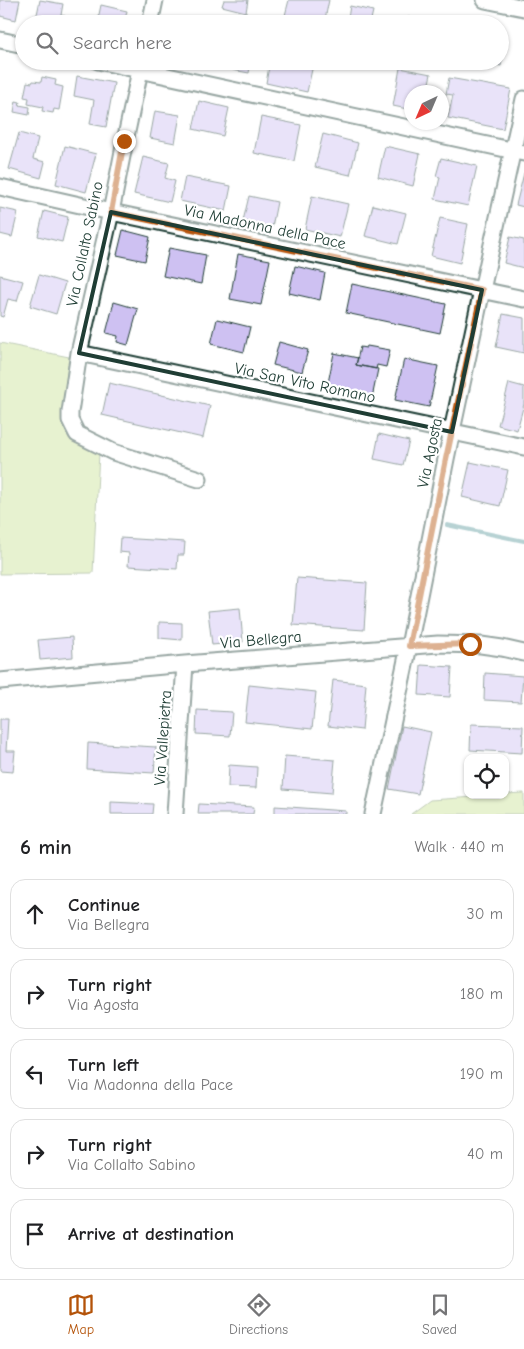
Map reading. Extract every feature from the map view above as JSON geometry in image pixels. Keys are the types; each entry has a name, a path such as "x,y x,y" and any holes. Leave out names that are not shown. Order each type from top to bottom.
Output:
{"street":[{"path":"152,15 155,0"},
{"path":"485,0 524,8"},
{"path":"0,40 15,44"},
{"name":"Via Collalto Sabino","path":"140,70 124,141 111,212 79,353 70,420 76,434 113,452 199,480"},
{"path":"159,70 518,152"},
{"name":"Via Agosta","path":"373,814 482,290 518,152 524,98"},
{"name":"Via Madonna della Pace","path":"0,187 524,299"},
{"name":"Via San Vito Romano","path":"79,353 524,447"},
{"name":"Via Bellegra","path":"0,681 438,644 481,645 524,653"},
{"name":"Via Vallepietra","path":"175,814 185,664"}],"highlighted area":[{"path":"111,212 482,290 452,432 79,353"}],"green space":[{"path":"0,343 69,357 62,412 63,424 72,438 99,452 93,573 0,574"},
{"path":"524,793 524,814 411,814 430,800 464,798 509,799 509,794"}],"building":[{"path":"0,0 20,0 15,20 0,16"},
{"path":"40,0 63,4 61,15 37,15"},
{"path":"224,0 248,0 246,12 222,6"},
{"path":"289,0 329,0 326,15 285,15"},
{"path":"101,5 127,11 126,15 99,15"},
{"path":"350,6 373,11 372,15 348,15"},
{"path":"233,70 250,70 249,73"},
{"path":"268,70 312,70 307,92 266,83"},
{"path":"400,70 431,74 429,85 404,85 404,108 393,106"},
{"path":"77,76 114,83 106,127 90,124 94,100 74,96"},
{"path":"42,77 56,80 55,85 63,87 59,110 54,109 53,113 42,111 43,107 28,104 29,98 24,97 27,82 41,82"},
{"path":"449,78 511,89 503,129 449,118 453,95 449,94"},
{"path":"16,101 20,102 19,105 30,107 29,115 14,112"},
{"path":"199,101 229,108 223,136 193,129"},
{"path":"155,111 180,115 175,143 150,138"},
{"path":"261,117 301,125 294,161 254,153"},
{"path":"19,133 38,138 33,159 45,162 41,178 9,169"},
{"path":"323,134 358,143 350,175 315,167"},
{"path":"65,146 96,154 86,192 56,184"},
{"path":"385,146 420,154 413,186 378,177"},
{"path":"143,157 169,163 165,178 175,181 170,202 134,194"},
{"path":"441,158 477,166 468,206 435,199 440,177 436,176"},
{"path":"524,173 524,207 516,205"},
{"path":"185,177 231,186 226,211 180,201"},
{"path":"249,196 277,202 272,227 243,221"},
{"path":"312,196 348,204 340,237 305,229"},
{"path":"373,205 406,213 398,244 365,236"},
{"path":"0,208 18,212 12,237 0,234"},
{"path":"44,211 68,217 62,242 38,236"},
{"path":"440,218 468,224 460,263 431,256"},
{"path":"123,230 150,237 145,261 117,255"},
{"path":"510,237 524,240 524,268 504,263"},
{"path":"169,248 206,255 201,284 163,276"},
{"path":"238,254 270,260 261,305 230,299"},
{"path":"295,266 325,273 320,300 289,293"},
{"path":"0,275 23,281 17,301 8,299 3,317 0,316"},
{"path":"39,275 65,283 56,314 30,306"},
{"path":"352,284 446,304 440,333 346,313"},
{"path":"114,302 138,309 128,345 117,342 118,336 106,333"},
{"path":"503,314 524,318 524,353 496,347"},
{"path":"217,319 250,327 244,352 211,344"},
{"path":"279,342 308,350 302,372 273,365"},
{"path":"367,346 390,350 386,367 377,365 376,369 356,365 360,347 366,348"},
{"path":"334,353 358,358 356,365 378,369 372,398 327,388"},
{"path":"404,359 438,366 429,407 395,400"},
{"path":"109,383 210,406 203,438 102,415"},
{"path":"509,383 524,387 524,404 517,430 498,425"},
{"path":"379,434 409,441 403,465 374,459"},
{"path":"470,462 508,470 500,506 462,497"},
{"path":"120,538 185,542 184,555 178,555 177,569 128,566 129,553 119,552"},
{"path":"297,578 367,583 364,630 293,625"},
{"path":"240,608 243,642 212,645 208,611"},
{"path":"159,622 182,623 182,640 159,638"},
{"path":"72,637 73,657 40,660 38,640"},
{"path":"421,665 452,667 450,697 419,695"},
{"path":"485,673 523,676 521,702 484,700"},
{"path":"333,680 366,684 362,730 328,726"},
{"path":"249,685 316,692 312,729 245,722"},
{"path":"197,710 232,712 230,736 196,734"},
{"path":"0,719 8,719 6,751 15,751 13,772 0,771"},
{"path":"471,724 523,726 522,753 470,750"},
{"path":"402,726 431,732 418,794 389,789"},
{"path":"88,743 156,747 154,773 87,769"},
{"path":"285,756 335,760 332,793 283,789"},
{"path":"229,765 257,767 256,788 228,787"},
{"path":"111,802 153,804 152,814 111,814"},
{"path":"199,804 254,807 253,814 198,814"},
{"path":"275,806 346,811 346,814 275,814"}],"waterway":[{"path":"447,525 524,541"}],"route":[{"path":"124,141 111,212 482,290 409,646 470,644"}]}
